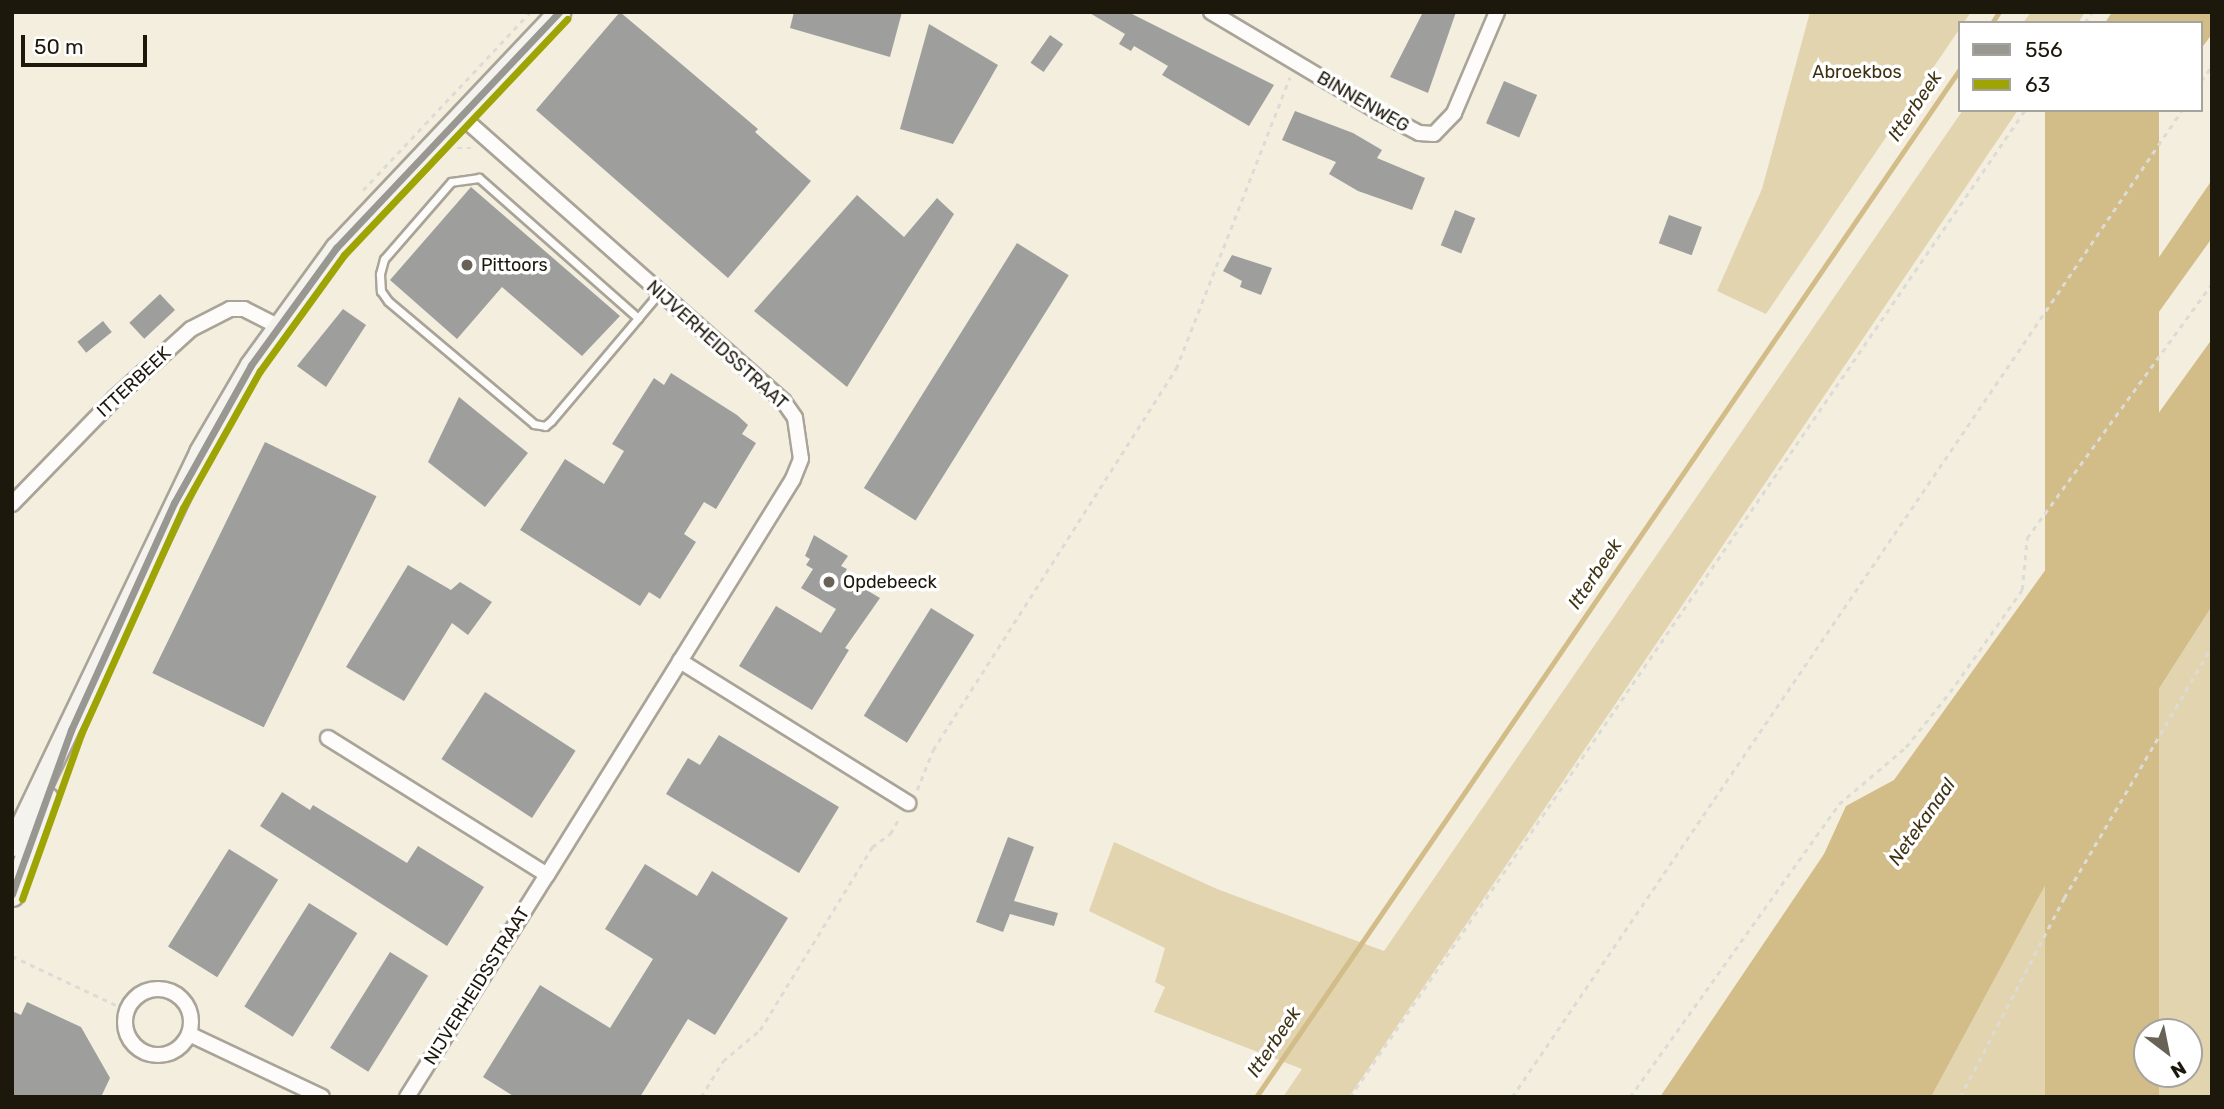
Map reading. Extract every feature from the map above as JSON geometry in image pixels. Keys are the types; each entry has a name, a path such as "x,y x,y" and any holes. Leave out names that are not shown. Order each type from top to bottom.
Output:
{"main road":[{"path":"12,845 71,730 200,452 278,326 336,248 559,12"},
{"path":"12,895 71,730"}],"street":[{"name":"BINNENWEG","path":"1211,12 1419,133 1434,134 1454,113 1497,12"},
{"name":"NIJVERHEIDSSTRAAT","path":"407,1097 793,479 801,442 795,418 784,402 461,116"},
{"name":"ITTERBEEK","path":"12,504 105,408 191,329 230,309 244,309 278,326"},
{"path":"680,662 908,803"},
{"path":"328,738 547,875"},
{"path":"164,989 184,1001 190,1011 189,1034 176,1050 146,1054 125,1031 127,1010 142,993 164,989"},
{"path":"189,1034 322,1097"}],"lane":[{"path":"638,318 480,178 452,182 384,259 380,274 381,291 388,301 534,424 545,426 638,318 660,292"}],"path":[{"path":"701,1097 723,1061 760,1030 872,847 890,834 923,780 933,750 1176,369 1296,62"},
{"path":"1350,1097 2024,112"},
{"path":"1512,1097 2181,112"},
{"path":"412,134 441,160 456,148 475,148"},
{"path":"1630,1097 1839,804 1906,747 1950,692 2022,590 2027,538 2212,283"},
{"path":"1961,1097 2064,898 2212,646"},
{"path":"12,956 127,1010"}],"green space":[{"name":"Abroekbos","path":"1810,12 1971,12 1965,21 1958,21 1958,31 1766,314 1717,291 1762,189"},
{"path":"2031,12 2085,12 2079,21 2024,21"},
{"path":"1962,112 2017,112 1349,1097 1283,1097 1302,1069 1154,1012 1165,987 1155,982 1165,948 1089,911 1114,842 1217,889 1384,951"},
{"path":"2212,606 2212,1097 1931,1097 2110,765"}],"water":[{"path":"2112,12 2212,12 2212,34 2203,46 2203,21 2106,21"},
{"path":"2045,112 2159,112 2159,1018 2133,1018 2133,1088 2159,1088 2159,1097 2045,1097"},
{"path":"2212,180 2212,238 2105,387 2076,378"},
{"name":"Netekanaal","path":"2212,339 2212,606 2110,765 1931,1097 1660,1097 1824,854 1846,806 1894,780"}],"building":[{"path":"620,12 758,129 755,132 811,181 728,278 536,110"},
{"path":"794,12 902,12 890,57 790,28"},
{"path":"1088,12 1128,12 1274,85 1249,126 1162,75 1168,66 1134,46 1131,51 1119,44 1125,34"},
{"path":"1423,12 1456,12 1428,93 1390,77"},
{"path":"929,24 998,65 953,144 900,129"},
{"path":"1050,35 1063,44 1044,72 1030,63"},
{"path":"1504,81 1537,95 1519,137 1486,123"},
{"path":"1295,111 1353,133 1382,150 1377,158 1425,178 1412,210 1358,191 1329,174 1336,162 1282,140"},
{"name":"Pittoors","path":"471,187 620,316 582,356 502,287 457,339 390,280"},
{"path":"857,195 904,237 937,198 954,214 847,387 754,311"},
{"path":"1455,210 1475,218 1461,253 1441,245"},
{"path":"1669,215 1702,227 1692,255 1659,243"},
{"path":"1017,243 1069,275 916,520 864,488"},
{"path":"1232,255 1272,268 1261,295 1240,287 1242,281 1223,271"},
{"path":"160,294 175,310 144,339 129,323"},
{"path":"343,309 366,325 326,387 297,366"},
{"path":"103,321 112,332 86,353 77,342"},
{"path":"671,373 737,415 748,425 742,434 756,443 716,509 704,502 684,534 696,542 660,599 649,592 640,606 520,530 565,459 604,484 624,451 612,444 654,378 664,385"},
{"path":"459,397 528,453 485,507 428,462"},
{"path":"265,442 376,496 264,727 152,673"},
{"path":"814,535 848,556 841,566 847,569 843,576 880,598 845,648 849,650 812,710 739,666 776,606 821,633 836,609 801,588 813,569 806,565 810,559 805,556"},
{"path":"408,565 451,590 460,582 492,602 468,635 452,623 404,701 346,667"},
{"path":"931,608 974,635 907,743 864,716"},
{"path":"485,692 576,751 532,818 441,759"},
{"path":"719,735 839,807 799,873 666,794 688,758 700,765"},
{"path":"282,792 310,810 313,805 407,863 418,846 484,887 447,946 260,826"},
{"path":"1008,837 1034,847 1014,901 1058,913 1054,926 1010,914 1003,932 976,922"},
{"path":"229,849 278,880 217,977 168,947"},
{"path":"645,864 697,896 712,871 788,918 715,1035 688,1019 640,1097 515,1097 483,1077 540,985 610,1028 653,959 605,929"},
{"path":"309,903 357,933 293,1037 244,1006"},
{"path":"390,952 428,976 368,1072 330,1048"},
{"path":"27,1002 81,1027 110,1078 101,1097 12,1097 12,1011 21,1015"}],"waterway":[{"name":"Itterbeek","path":"1993,21 1999,12"},
{"name":"Itterbeek","path":"1256,1097 1958,72"}],"transit line":[{"name":"556","path":"12,894 71,730 174,503 251,365 336,248 559,12"},
{"name":"63","path":"22,899 81,734 183,508 260,371 344,255 567,19"}],"place":[{"name":"Pittoors","path":"467,265"},
{"name":"Opdebeeck","path":"829,582"}]}
